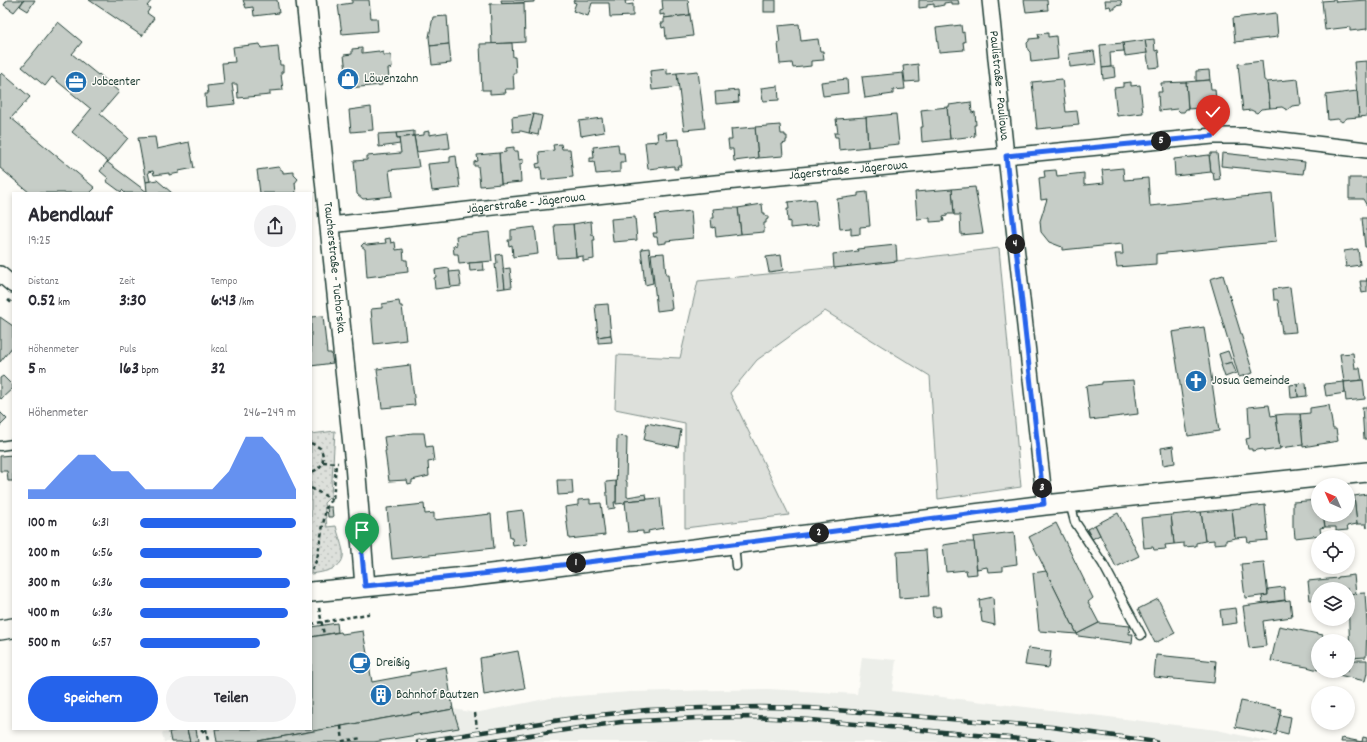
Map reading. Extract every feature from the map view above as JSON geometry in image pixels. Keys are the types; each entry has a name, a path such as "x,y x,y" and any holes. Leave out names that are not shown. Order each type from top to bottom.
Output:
{"street":[{"name":"Taucherstraße - Tuchorska","path":"306,0 330,225 365,586"},
{"name":"Paulistraße - Pauliowa","path":"990,0 1044,504"},
{"name":"Jägerstraße - Jägerowa","path":"330,225 707,184 1213,136 1247,136 1367,150"},
{"path":"0,274 12,284"},
{"path":"313,592 456,578 1044,504 1070,503 1367,472"},
{"path":"0,630 12,628"}],"lane":[{"path":"0,446 12,444"},
{"path":"1070,503 1075,522 1103,564 1141,635"},
{"path":"734,544 736,566"}],"path":[{"path":"312,444 320,448 323,462 317,470 312,472"},
{"path":"323,462 336,463 333,500"},
{"path":"312,489 333,500"},
{"path":"312,570 317,559 326,508 328,503 333,500"},
{"path":"313,592 324,635"},
{"path":"312,624 373,613"},
{"path":"475,713 477,728"},
{"path":"341,726 343,741 362,738"},
{"path":"202,730 207,734"},
{"path":"206,730 208,742"}],"shaded area":[{"path":"999,248 1021,487 938,499 930,376 825,311 757,360 730,393 789,515 685,528 685,423 615,409 617,355 680,358 698,281 897,261"},
{"path":"335,431 331,496 324,503 327,527 336,526 343,551 343,557 338,566 328,571 312,574 312,434"},
{"path":"363,631 372,682 446,667 453,709 475,713 550,698 630,692 768,689 857,694 862,657 896,660 892,691 1217,730 1271,742 164,742 162,733 176,730 312,730 312,637 341,632 342,634"}],"building":[{"path":"7,0 24,0 14,12 4,5"},
{"path":"24,0 35,0 28,11 20,6"},
{"path":"89,0 152,0 147,6 150,8 147,13 154,18 142,36"},
{"path":"243,0 277,0 279,13 254,16 253,7 246,8"},
{"path":"352,0 369,0 371,18 377,18 378,31 342,34 338,5 352,3"},
{"path":"501,0 534,0 534,2 502,4"},
{"path":"574,0 634,0 625,1 626,5 633,4 633,16 610,17 609,3 592,3 588,16 573,11 576,3 573,2"},
{"path":"662,0 688,0 690,15 664,18 664,14 660,15 660,11 663,10"},
{"path":"764,0 776,0 776,12 764,12"},
{"path":"919,0 958,0 959,4 951,4 951,2 934,7 934,4 919,8"},
{"path":"1024,0 1047,0 1048,10 1026,12"},
{"path":"1105,0 1121,0 1122,5 1115,6 1115,9 1111,9 1110,6 1106,7"},
{"path":"1335,0 1336,2 1367,0 1367,29 1350,31 1350,27 1325,30 1322,1"},
{"path":"524,3 525,42 492,44 490,4"},
{"path":"1276,13 1278,37 1235,42 1233,18"},
{"path":"690,15 693,36 666,39 665,27 662,28 661,23 664,23 664,18"},
{"path":"447,16 449,44 430,46 429,37 433,17"},
{"path":"58,22 82,42 72,54 98,75 99,74 119,92 100,114 128,138 108,162 72,132 91,109 52,77 45,86 22,67"},
{"path":"799,24 801,41 818,39 820,51 823,51 824,60 811,61 811,66 793,68 792,63 780,64 778,26"},
{"path":"961,25 962,33 964,32 964,50 939,52 936,28"},
{"path":"1048,33 1048,37 1056,36 1058,59 1031,62 1027,43 1029,39 1039,38 1038,34"},
{"path":"1154,39 1155,51 1158,50 1160,67 1149,68 1145,40"},
{"path":"1145,40 1147,53 1125,56 1123,43"},
{"path":"512,43 516,73 513,73 514,89 505,89 506,93 490,94 490,90 482,90 480,44"},
{"path":"1123,43 1124,51 1110,52 1111,67 1102,68 1100,45"},
{"path":"260,44 261,48 278,46 280,65 283,65 283,72 281,72 281,74 283,90 270,91 270,95 238,98 237,84 232,84 235,104 206,107 205,94 208,94 207,86 224,84 222,63 235,62 233,47"},
{"path":"449,44 451,63 432,65 430,46"},
{"path":"362,48 362,53 379,51 379,53 383,52 383,55 391,55 392,68 388,69 389,79 381,79 382,85 348,88 344,55 352,54 352,49"},
{"path":"1094,51 1096,64 1070,67 1069,54"},
{"path":"1262,61 1264,80 1267,82 1270,108 1261,109 1257,113 1251,110 1243,111 1238,64"},
{"path":"1367,61 1367,116 1359,117 1354,62"},
{"path":"918,64 919,81 905,82 903,66"},
{"path":"1114,67 1115,77 1103,79 1102,68"},
{"path":"667,69 667,74 677,73 679,87 652,90 650,71"},
{"path":"1209,70 1210,80 1196,81 1196,71"},
{"path":"698,71 705,128 684,130 677,73"},
{"path":"2,73 30,97 11,118 95,188 91,192 29,192 0,168 0,75"},
{"path":"903,73 905,89 893,90 893,94 865,98 862,77"},
{"path":"847,79 848,93 823,96 821,82"},
{"path":"1062,79 1066,112 1077,111 1079,125 1037,129 1032,82"},
{"path":"1298,79 1301,105 1292,106 1287,110 1282,107 1270,108 1267,82"},
{"path":"1210,80 1211,89 1215,89 1216,101 1212,101 1212,107 1188,109 1186,82"},
{"path":"1131,82 1131,86 1140,85 1143,113 1117,116 1114,88 1123,87 1123,83"},
{"path":"1186,82 1188,109 1184,112 1180,112 1177,109 1159,111 1158,92 1162,92 1161,83"},
{"path":"778,86 779,100 763,101 761,88"},
{"path":"738,90 739,102 716,104 715,92"},
{"path":"1357,91 1359,117 1347,118 1342,122 1338,119 1328,120 1326,95"},
{"path":"971,102 972,113 975,112 975,136 950,139 947,107 949,107 949,105"},
{"path":"371,107 373,130 351,132 349,110"},
{"path":"947,107 950,139 922,142 921,127 923,127 921,110"},
{"path":"534,114 542,116 538,135 529,133"},
{"path":"534,114 529,133 521,131 513,132 512,117"},
{"path":"896,114 899,144 868,147 866,117"},
{"path":"866,117 868,147 839,150 838,137 835,137 834,133 838,133 836,119"},
{"path":"602,118 604,132 581,136 579,121"},
{"path":"780,125 781,134 785,134 785,136 787,136 786,143 782,144 783,156 758,158 755,127"},
{"path":"755,127 758,158 734,161 733,149 729,149 728,140 732,140 731,129"},
{"path":"414,131 414,136 397,138 396,133"},
{"path":"429,131 429,135 448,132 450,148 417,152 414,136 424,135 424,132"},
{"path":"666,132 667,140 679,139 682,166 677,166 678,169 674,169 674,166 648,169 645,142 658,141 657,133"},
{"path":"396,133 400,144 379,147 378,134"},
{"path":"414,136 419,167 389,170 392,196 363,199 357,194 354,161 367,160 367,156 401,153 399,138"},
{"path":"155,137 157,149 189,142 194,168 169,175 169,173 154,175 153,171 148,172 150,181 146,182 138,138"},
{"path":"561,144 562,149 570,149 573,177 542,180 541,167 537,168 536,164 540,163 539,152 554,150 553,145"},
{"path":"618,144 619,153 624,153 625,162 620,162 620,172 596,174 594,161 590,162 590,158 594,158 593,147"},
{"path":"514,147 514,151 518,151 519,160 523,159 523,163 520,164 521,182 501,184 499,153 506,152 506,148"},
{"path":"499,153 501,184 480,186 478,166 474,166 474,162 478,161 477,155"},
{"path":"1211,153 1217,153 1220,179 1214,180 1213,172 1211,172 1209,155 1211,155"},
{"path":"1222,153 1305,162 1303,174 1221,166"},
{"path":"1209,155 1211,172 1175,176 1174,159"},
{"path":"456,156 460,188 432,191 428,164 450,162 450,157"},
{"path":"107,162 147,192 124,192 122,190 121,192 106,181 108,178 100,171"},
{"path":"278,167 283,171 283,173 294,172 294,175 298,179 295,183 296,192 260,192 257,170"},
{"path":"1123,168 1124,180 1148,178 1150,206 1272,194 1276,242 1156,254 1156,264 1117,267 1115,254 1123,254 1122,244 1062,250 1062,247 1049,242 1041,232 1040,221 1047,199 1041,200 1039,178 1045,177 1044,171 1056,170 1057,176 1084,173 1084,185 1104,183 1102,170"},
{"path":"1349,178 1367,178 1367,206 1363,199 1349,199"},
{"path":"157,180 171,192 147,192 146,182"},
{"path":"975,187 983,233 961,235 960,215 954,215 952,189"},
{"path":"952,189 954,214 947,214 947,216 943,217 944,221 930,222 930,218 917,219 915,192"},
{"path":"867,192 870,226 860,227 860,234 851,235 851,228 840,229 837,199 858,196 858,193"},
{"path":"815,199 818,225 790,228 787,209 789,209 788,202"},
{"path":"762,204 763,213 765,213 765,216 768,216 766,223 764,223 764,232 741,234 738,208"},
{"path":"738,208 741,234 716,237 715,227 712,228 711,218 714,218 713,209"},
{"path":"691,211 693,238 666,241 666,243 658,244 657,237 654,237 653,233 657,233 655,215"},
{"path":"635,217 637,240 613,242 611,219"},
{"path":"1362,218 1367,218 1367,247 1365,247"},
{"path":"591,221 592,235 594,235 595,240 593,240 594,259 583,261 583,256 576,257 573,224"},
{"path":"573,224 576,257 557,258 554,225"},
{"path":"535,227 538,254 513,257 512,245 509,246 508,240 511,240 511,230"},
{"path":"489,232 492,261 459,264 458,254 454,254 453,246 457,245 456,236"},
{"path":"390,238 391,243 395,242 396,250 403,249 404,260 407,260 408,272 367,277 365,249 361,246 364,243 367,245 386,243 385,239"},
{"path":"896,245 897,261 834,268 833,254 858,251 857,249"},
{"path":"649,248 653,283 645,285 641,249"},
{"path":"1358,249 1360,265 1346,267 1344,251"},
{"path":"664,253 672,309 657,311 651,254"},
{"path":"502,254 505,288 498,289 495,264 497,263 496,255"},
{"path":"781,255 783,270 769,272 766,257"},
{"path":"483,262 484,270 470,271 469,263"},
{"path":"449,268 451,287 435,289 435,270"},
{"path":"510,268 512,287 505,288 503,269"},
{"path":"459,271 461,286 451,287 449,272"},
{"path":"1223,275 1253,373 1239,377 1210,279"},
{"path":"1360,281 1367,281 1367,292 1362,293"},
{"path":"1290,287 1296,332 1282,333 1278,300 1274,300 1273,289"},
{"path":"399,301 400,306 402,306 406,340 374,344 371,309 382,308 382,304"},
{"path":"608,304 611,335 598,337 595,305"},
{"path":"323,316 327,353 331,353 333,363 312,366 312,317"},
{"path":"0,317 12,325 12,347 0,362"},
{"name":"Josua Gemeinde","path":"1204,327 1219,431 1188,436 1172,332"},
{"path":"611,335 612,342 598,343 598,337"},
{"path":"1228,351 1232,362 1222,365 1219,354"},
{"path":"1353,353 1355,368 1360,368 1362,380 1344,382 1340,354"},
{"path":"1232,362 1236,373 1225,377 1221,365"},
{"path":"410,365 415,405 382,408 377,369"},
{"path":"3,376 12,385 12,389 1,399 0,398 0,378"},
{"path":"1134,380 1138,414 1090,420 1086,386 1102,384 1102,382"},
{"path":"1363,380 1365,399 1346,401 1344,382"},
{"path":"1344,382 1345,393 1326,396 1324,384"},
{"path":"1306,383 1307,396 1298,397 1297,384"},
{"path":"1297,384 1298,397 1291,398 1290,385"},
{"path":"1269,405 1271,416 1276,415 1280,449 1264,451 1263,449 1252,451 1252,449 1248,449 1246,439 1250,438 1248,407"},
{"path":"1329,405 1333,429 1336,429 1338,441 1303,447 1300,414 1310,413 1310,408"},
{"path":"1362,407 1367,407 1367,439 1364,439"},
{"path":"0,412 7,419 0,426"},
{"path":"1300,414 1303,445 1280,448 1276,415"},
{"path":"647,423 681,430 678,447 644,440"},
{"path":"424,433 426,447 432,446 434,461 428,462 429,476 412,480 412,483 408,484 407,480 389,481 384,437"},
{"path":"617,436 627,437 627,497 646,494 647,499 625,501 625,503 616,504"},
{"path":"1173,446 1175,463 1163,465 1161,448"},
{"path":"12,455 12,481 8,481 7,471 0,471 0,456"},
{"path":"557,480 572,480 573,494 558,495"},
{"path":"616,481 616,502 614,502 615,508 608,509 606,482"},
{"path":"1367,494 1367,528 1366,524 1357,524 1355,496"},
{"path":"660,498 663,528 648,531 649,533 643,534 643,531 628,532 625,501"},
{"path":"590,499 590,504 601,503 605,535 569,539 565,507 578,505 578,500"},
{"path":"1311,501 1311,522 1324,522 1325,527 1320,528 1320,530 1311,530 1311,536 1295,538 1294,527 1293,528 1293,502"},
{"path":"424,504 425,514 434,513 434,520 491,514 494,548 392,559 387,508"},
{"path":"1265,505 1268,540 1248,542 1247,537 1235,538 1232,509"},
{"path":"1355,505 1357,524 1347,526 1348,530 1336,530 1336,527 1325,527 1324,522 1355,522"},
{"path":"327,507 332,507 333,517 328,517"},
{"path":"1232,509 1235,538 1226,540 1226,543 1214,544 1214,540 1205,541 1201,512"},
{"path":"523,510 527,544 513,546 512,538 510,538 507,512"},
{"path":"1201,512 1205,541 1196,543 1196,546 1184,547 1184,543 1174,544 1171,515"},
{"path":"1118,513 1139,556 1116,567 1095,525"},
{"path":"1171,515 1174,544 1165,545 1166,549 1154,550 1153,547 1144,548 1141,518"},
{"path":"1056,523 1093,598 1088,602 1099,623 1077,634 1029,537"},
{"path":"1095,525 1100,535 1092,539 1087,529"},
{"path":"1014,532 1017,564 1003,566 1003,571 988,572 987,567 977,569 973,537"},
{"path":"974,542 977,574 967,575 966,570 946,572 943,545"},
{"path":"926,550 929,596 899,598 897,552"},
{"path":"1264,562 1268,595 1245,598 1241,564"},
{"path":"1046,571 1077,634 1039,631 1033,573"},
{"path":"1354,575 1355,582 1311,582 1310,600 1308,581"},
{"path":"1284,587 1285,600 1263,603 1262,596 1268,595 1268,589"},
{"path":"1365,593 1367,624 1366,657 1355,658 1355,634 1349,634 1349,626 1355,626 1355,594"},
{"path":"993,597 995,625 982,622 979,600"},
{"path":"1158,599 1175,633 1155,643 1138,609"},
{"path":"1290,600 1292,617 1263,621 1266,646 1249,648 1243,606"},
{"path":"932,607 940,607 941,616 933,617"},
{"path":"1235,608 1237,623 1222,625 1220,610"},
{"path":"337,623 338,632 312,637 312,627"},
{"path":"1099,623 1130,626 1129,634 1133,634 1132,643 1078,636 1077,634"},
{"path":"1279,626 1318,634 1311,634 1311,668 1271,661"},
{"name":"Bahnhof Bautzen","path":"363,631 372,682 410,675 410,673 446,667 453,709 421,715 420,712 258,742 217,742 215,730 312,730 312,637 341,632 342,634"},
{"path":"1028,648 1051,651 1049,668 1025,665"},
{"path":"518,651 525,688 484,695 480,658"},
{"path":"1156,655 1216,661 1214,683 1154,677"},
{"path":"1355,660 1367,660 1367,673 1365,681 1352,678 1355,678"},
{"path":"1241,701 1281,709 1276,735 1235,727"},
{"path":"453,709 459,728 374,742 258,742 420,712 421,715"},
{"path":"1280,715 1291,717 1288,734 1276,731"},
{"path":"187,730 190,742 171,742 169,732"},
{"path":"187,730 196,730 198,742 190,742"},
{"path":"1363,737 1367,738 1367,742 1362,742"},
{"path":"1342,738 1362,742 1341,742"}],"railway":[{"path":"418,742 580,717 647,710 760,707 810,708 1052,727 1156,742"},
{"path":"481,742 621,722 752,717 811,720 1053,742"}],"place":[{"name":"Löwenzahn","path":"348,79"},
{"name":"Jobcenter","path":"76,82"},
{"name":"Josua Gemeinde","path":"1196,381"},
{"name":"Dreißig","path":"360,663"},
{"name":"Bahnhof Bautzen","path":"381,695"}],"route":[{"path":"362,554 365,586 456,578 682,551 1044,504 1006,156 1213,136"}]}
